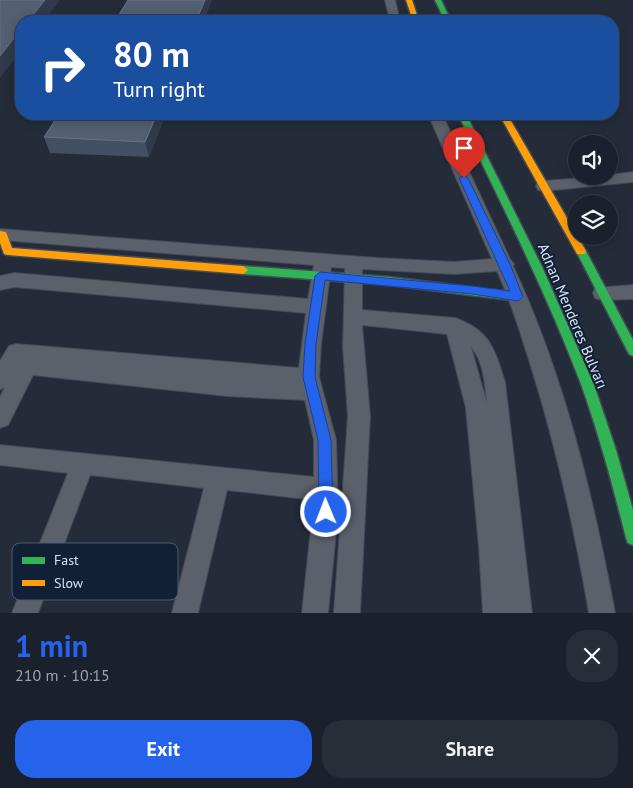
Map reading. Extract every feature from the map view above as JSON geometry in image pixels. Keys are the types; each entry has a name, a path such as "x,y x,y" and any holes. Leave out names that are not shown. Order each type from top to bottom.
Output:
{"main road":[{"path":"409,0 414,15"},
{"path":"438,0 445,15"},
{"name":"Adnan Menderes Bulvarı","path":"465,120 523,236 580,366 617,476 633,538"},
{"name":"Adnan Menderes Bulvarı","path":"506,120 633,351"},
{"path":"353,270 518,297"}],"street":[{"path":"390,0 394,15"},
{"path":"438,120 505,264 518,297 555,411 588,534 602,613"},
{"path":"544,186 633,177"},
{"path":"1,234 353,270 454,268 505,264"},
{"path":"315,613 326,512 326,490 325,440 311,384 310,344 322,268"},
{"path":"347,613 359,416 353,348 353,270"},
{"path":"0,284 15,280 316,307"},
{"path":"602,293 633,292"},
{"path":"352,317 456,326 471,335 484,348 495,382 518,613"},
{"path":"456,326 477,408 492,547 496,613"},
{"path":"0,380 16,352 178,367 311,384"},
{"path":"0,418 27,366 226,387 311,384"},
{"path":"0,455 326,490"},
{"path":"52,543 83,464"},
{"path":"185,613 218,478"},
{"path":"25,613 30,600"}],"building":[{"path":"0,0 45,0 33,15 15,15 15,37 0,56"},
{"path":"128,0 205,0 199,15 119,15"},
{"path":"55,120 154,120 145,142 44,137"}],"traffic: fast":[{"path":"438,0 445,15"},
{"path":"465,120 537,269 579,364 602,428 633,538"},
{"path":"581,251 633,351"},
{"path":"243,270 389,281 518,297"}],"traffic: slow":[{"path":"409,0 414,15"},
{"path":"506,120 581,251"},
{"path":"0,234 2,234 8,251 243,270"}],"route":[{"path":"326,512 325,440 309,377 310,344 320,276 389,281 518,297 505,264 464,178"}]}
